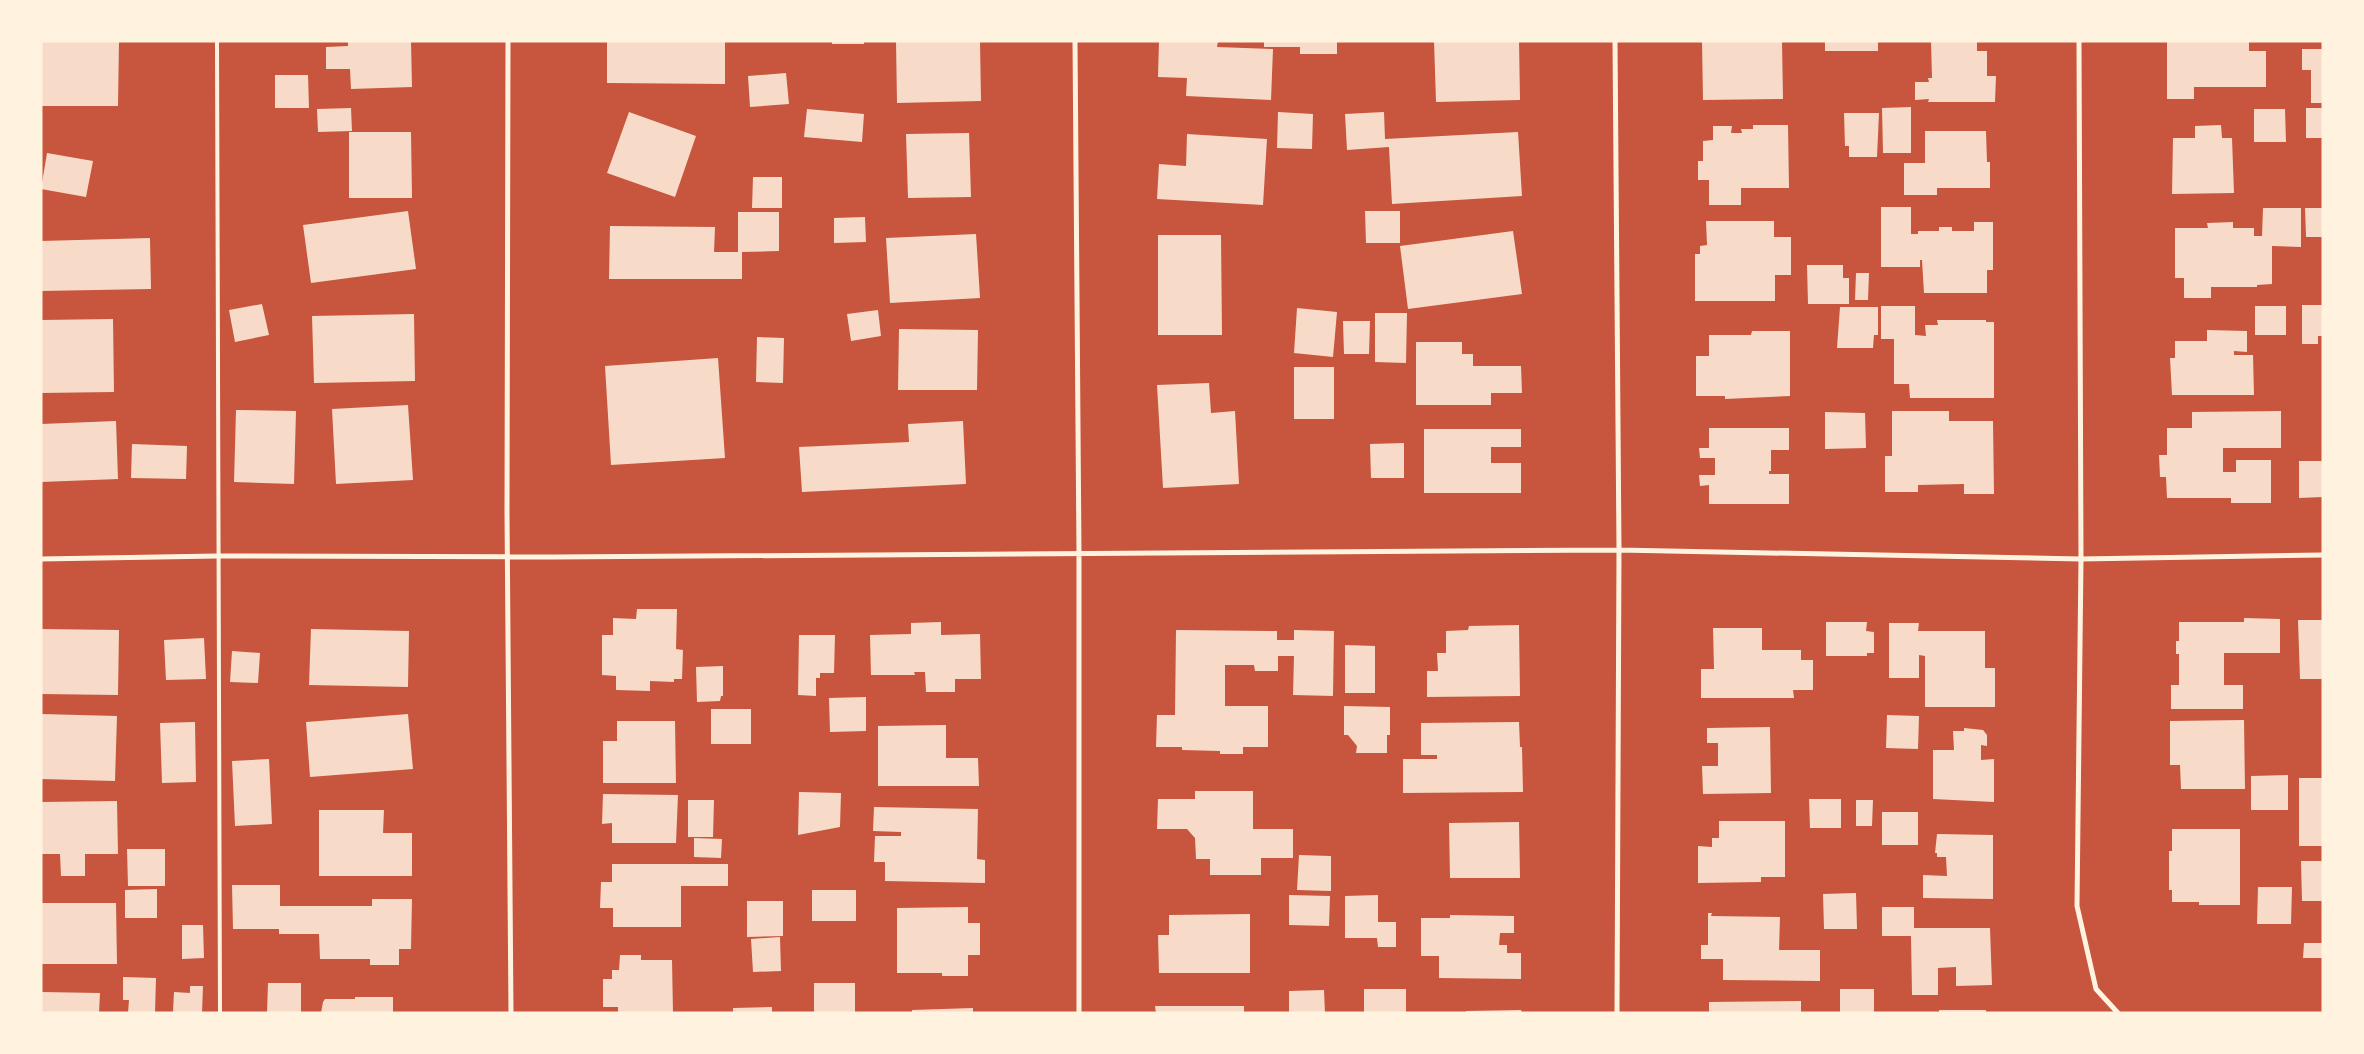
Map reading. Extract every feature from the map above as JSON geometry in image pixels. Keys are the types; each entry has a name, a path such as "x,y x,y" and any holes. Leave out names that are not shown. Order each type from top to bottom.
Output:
{"street":[{"path":"508,41 508,556 511,1013"},
{"path":"1075,41 1079,554 1079,1013"},
{"path":"1615,41 1619,550 1617,1013"},
{"path":"2080,41 2081,559 2077,906 2096,989 2118,1013"},
{"path":"41,560 217,556 1079,554 1619,550 2081,559 2323,555"}],"lane":[{"path":"217,41 217,556 220,1013"}],"building":[{"path":"41,41 119,41 118,106 41,106"},
{"path":"348,41 411,41 412,87 351,89 350,69 326,69 326,47 348,46"},
{"path":"607,41 725,41 725,84 607,83"},
{"path":"832,41 864,41 864,44 832,44"},
{"path":"980,41 981,101 897,103 896,42"},
{"path":"1159,41 1218,41 1217,47 1273,49 1271,100 1186,96 1187,78 1158,77"},
{"path":"1264,41 1337,41 1337,54 1300,54 1300,47 1264,47"},
{"path":"1434,41 1519,41 1520,100 1436,102"},
{"path":"1702,41 1782,41 1783,99 1703,100"},
{"path":"1825,41 1878,41 1878,51 1825,51"},
{"path":"1931,41 1977,41 1977,51 1987,51 1987,76 1996,76 1995,102 1928,102 1929,99 1915,100 1915,82 1929,82 1928,78 1932,78"},
{"path":"2167,41 2249,41 2249,51 2266,51 2266,87 2194,87 2194,99 2167,99"},
{"path":"2302,49 2323,49 2323,103 2311,103 2311,70 2302,70"},
{"path":"786,73 789,104 750,107 748,76"},
{"path":"275,75 308,75 309,108 275,108"},
{"path":"1911,107 1911,153 1883,153 1882,108"},
{"path":"351,108 352,131 318,132 317,109"},
{"path":"2306,108 2323,108 2323,138 2306,138"},
{"path":"807,109 864,114 862,142 804,137"},
{"path":"2254,109 2285,109 2286,142 2254,142"},
{"path":"629,112 696,136 675,197 607,173"},
{"path":"1278,112 1313,114 1312,149 1277,148"},
{"path":"1384,112 1385,139 1518,132 1522,196 1392,204 1389,147 1347,150 1345,114"},
{"path":"1844,113 1879,113 1877,157 1849,157 1849,146 1845,146"},
{"path":"1753,125 1788,125 1789,188 1741,188 1741,205 1709,205 1709,180 1698,180 1698,161 1703,161 1703,141 1713,140 1713,126 1732,126 1731,133 1742,133 1741,129 1753,129"},
{"path":"2221,125 2222,138 2232,138 2234,193 2172,194 2173,138 2195,138 2195,126"},
{"path":"1925,131 1986,131 1987,162 1990,162 1990,188 1937,188 1937,195 1904,195 1904,163 1925,163"},
{"path":"349,132 411,132 412,198 349,198"},
{"path":"969,133 971,197 908,198 906,134"},
{"path":"1187,134 1267,139 1263,205 1157,199 1159,164 1186,166"},
{"path":"47,153 93,161 86,197 41,189"},
{"path":"753,177 782,177 782,208 752,208"},
{"path":"1881,207 1911,207 1911,234 1918,234 1918,231 1939,231 1939,227 1952,227 1952,231 1974,231 1974,222 1993,222 1993,270 1987,270 1987,293 1924,293 1922,260 1920,260 1920,267 1881,267"},
{"path":"2263,208 2301,208 2301,247 2272,246 2272,284 2257,285 2257,287 2211,287 2211,298 2184,298 2184,278 2175,278 2175,228 2208,228 2207,223 2233,222 2233,228 2254,228 2254,236 2262,236"},
{"path":"2305,208 2323,208 2323,237 2306,237"},
{"path":"408,211 416,269 311,283 303,225"},
{"path":"1365,211 1400,211 1400,243 1366,243"},
{"path":"738,212 779,212 779,251 742,252 742,279 609,279 610,226 715,227 714,252 738,252"},
{"path":"865,217 866,242 834,243 834,218"},
{"path":"1706,221 1774,221 1774,237 1791,237 1791,275 1775,275 1775,301 1695,301 1695,254 1700,254 1700,246 1707,245"},
{"path":"1513,231 1522,294 1408,309 1400,246"},
{"path":"976,234 980,298 890,303 886,238"},
{"path":"1158,235 1221,235 1222,335 1158,335"},
{"path":"150,238 151,289 41,291 41,241"},
{"path":"1807,265 1843,265 1843,278 1849,278 1849,304 1808,304"},
{"path":"1856,273 1869,273 1868,300 1855,300"},
{"path":"262,304 269,335 235,342 229,310"},
{"path":"2302,305 2323,305 2323,336 2318,336 2318,344 2302,344"},
{"path":"1881,306 1915,306 1915,335 1926,336 1925,325 1938,325 1937,320 1986,320 1986,322 1994,322 1994,398 1910,398 1909,384 1894,384 1894,339 1881,339"},
{"path":"2255,306 2286,306 2286,335 2255,335"},
{"path":"1840,307 1878,307 1878,335 1874,335 1873,348 1837,348"},
{"path":"1297,308 1337,312 1333,357 1294,353"},
{"path":"878,310 881,336 851,341 847,314"},
{"path":"1375,313 1407,313 1406,363 1375,362"},
{"path":"414,314 415,381 314,383 312,316"},
{"path":"113,319 114,392 41,393 41,320"},
{"path":"1343,321 1370,321 1369,354 1344,354"},
{"path":"899,329 978,330 977,390 898,390"},
{"path":"2207,330 2247,331 2247,352 2234,351 2234,355 2253,355 2254,395 2172,395 2170,358 2175,358 2175,341 2207,341"},
{"path":"1752,331 1790,331 1790,396 1725,399 1725,396 1696,396 1696,356 1709,356 1709,335 1751,335"},
{"path":"757,337 784,338 783,383 756,382"},
{"path":"1416,342 1462,342 1462,354 1473,354 1473,366 1521,366 1522,393 1491,393 1491,405 1416,405"},
{"path":"718,358 725,458 611,465 605,366"},
{"path":"1294,367 1334,367 1334,419 1294,419"},
{"path":"1209,383 1211,413 1235,411 1239,484 1163,488 1157,385"},
{"path":"408,405 413,480 336,484 332,409"},
{"path":"236,410 296,411 294,484 234,482"},
{"path":"1892,411 1949,411 1949,421 1993,421 1994,494 1964,494 1964,484 1918,485 1918,492 1885,492 1885,456 1892,456"},
{"path":"2281,411 2281,448 2223,448 2223,472 2236,472 2236,460 2271,460 2271,503 2231,503 2231,498 2167,498 2166,477 2160,477 2159,455 2167,455 2167,428 2192,428 2192,412"},
{"path":"1825,412 1865,413 1866,448 1825,449"},
{"path":"116,421 118,479 41,482 41,424"},
{"path":"963,421 966,484 802,492 799,447 909,442 908,424"},
{"path":"1709,428 1789,428 1789,450 1771,450 1771,471 1769,471 1769,474 1789,474 1789,504 1709,504 1709,485 1700,486 1699,475 1715,475 1715,458 1700,458 1699,448 1709,448"},
{"path":"1424,429 1521,429 1521,447 1491,447 1491,463 1521,463 1521,493 1424,493"},
{"path":"1404,443 1404,478 1371,478 1370,444"},
{"path":"132,444 187,446 186,479 131,478"},
{"path":"2299,461 2323,461 2323,497 2299,498"},
{"path":"637,609 677,609 676,649 683,650 682,679 674,679 674,682 650,681 650,691 616,690 616,676 602,675 602,635 613,635 613,618 636,619"},
{"path":"2244,618 2280,619 2280,653 2224,653 2224,685 2243,685 2243,709 2171,709 2171,685 2179,685 2179,654 2176,654 2176,641 2179,641 2179,622 2244,622"},
{"path":"2298,620 2323,620 2323,679 2300,679"},
{"path":"941,622 941,635 980,634 981,679 955,679 955,692 926,692 925,672 914,672 915,675 871,675 870,635 911,634 911,623"},
{"path":"1826,622 1867,622 1866,631 1874,632 1874,653 1867,653 1867,656 1826,656"},
{"path":"1889,623 1919,623 1918,631 1985,631 1985,668 1995,668 1995,707 1925,707 1925,656 1919,655 1919,678 1889,678"},
{"path":"1519,625 1520,696 1427,697 1427,671 1438,671 1437,653 1446,653 1446,631 1468,630 1469,626"},
{"path":"1713,628 1762,628 1762,650 1801,650 1801,660 1813,660 1813,690 1793,690 1794,698 1701,698 1701,669 1714,669"},
{"path":"41,629 119,630 118,695 41,694"},
{"path":"311,629 409,631 408,687 309,685"},
{"path":"1176,630 1277,631 1277,640 1294,640 1294,630 1334,631 1333,696 1293,695 1294,656 1278,656 1278,671 1255,671 1254,665 1225,665 1225,706 1268,706 1268,747 1243,747 1243,754 1220,754 1220,751 1182,750 1182,747 1156,747 1157,715 1175,715"},
{"path":"799,635 835,635 834,673 820,673 820,678 816,678 816,696 798,695"},
{"path":"204,638 206,679 166,680 164,640"},
{"path":"1345,645 1375,646 1375,693 1345,693"},
{"path":"232,651 260,653 258,683 230,682"},
{"path":"723,666 723,696 721,696 720,701 697,702 696,667"},
{"path":"866,697 866,731 830,732 829,698"},
{"path":"1344,706 1390,707 1390,735 1387,735 1387,753 1356,753 1357,746 1348,735 1344,735"},
{"path":"711,709 751,709 751,744 711,744"},
{"path":"41,714 117,716 115,781 41,779"},
{"path":"408,714 413,769 310,777 306,722"},
{"path":"1887,715 1919,716 1918,749 1886,748"},
{"path":"2244,720 2245,789 2181,789 2180,765 2170,765 2170,721"},
{"path":"617,721 675,721 676,783 603,783 603,741 617,741"},
{"path":"195,722 196,782 162,783 160,723"},
{"path":"1519,722 1520,747 1522,747 1523,792 1403,793 1403,759 1437,759 1437,755 1421,755 1421,723"},
{"path":"946,725 946,758 978,758 979,786 878,786 878,726"},
{"path":"1770,727 1771,793 1703,794 1702,766 1718,766 1718,743 1707,743 1707,728"},
{"path":"1964,728 1983,730 1987,735 1987,746 1981,745 1981,760 1994,759 1994,802 1933,799 1933,750 1954,750 1953,731 1964,731"},
{"path":"269,759 272,824 235,826 232,761"},
{"path":"2288,775 2288,810 2251,810 2251,776"},
{"path":"2299,778 2323,778 2323,846 2299,846"},
{"path":"1195,791 1253,791 1253,829 1293,829 1293,858 1261,858 1261,875 1210,875 1210,859 1196,859 1195,838 1187,829 1157,829 1158,799 1195,799"},
{"path":"799,792 841,793 840,827 798,835"},
{"path":"603,794 678,795 676,843 612,843 612,823 602,824"},
{"path":"1809,799 1841,799 1841,828 1810,828"},
{"path":"688,800 714,800 713,837 688,837"},
{"path":"1856,800 1873,800 1872,826 1856,826"},
{"path":"117,801 118,854 85,854 85,876 61,876 60,854 41,854 41,802"},
{"path":"874,807 978,809 977,859 985,860 985,883 885,881 885,862 874,862 875,836 901,836 901,832 873,831"},
{"path":"319,810 384,810 383,833 412,833 412,876 319,876"},
{"path":"1882,812 1918,812 1918,845 1882,845"},
{"path":"1719,821 1785,821 1785,877 1761,877 1761,882 1698,883 1698,846 1712,847 1712,838 1719,838"},
{"path":"1519,822 1520,878 1450,878 1449,823"},
{"path":"2172,829 2240,829 2240,905 2199,905 2199,902 2172,902 2172,890 2169,890 2169,851 2172,851"},
{"path":"1937,834 1993,835 1993,899 1923,898 1923,875 1947,876 1946,857 1937,857 1937,853 1935,853"},
{"path":"694,838 722,839 721,858 694,857"},
{"path":"127,849 165,849 165,886 128,886"},
{"path":"1299,855 1331,856 1331,891 1297,890"},
{"path":"2301,861 2323,861 2323,901 2302,901"},
{"path":"612,864 728,864 728,886 681,886 681,927 613,927 613,908 600,908 601,882 612,882"},
{"path":"232,885 280,885 280,906 372,906 372,899 412,899 411,949 399,949 399,965 370,965 370,959 320,959 319,934 279,934 279,929 233,929"},
{"path":"2258,887 2292,887 2291,924 2257,924"},
{"path":"157,889 157,918 125,918 125,890"},
{"path":"812,890 856,890 856,921 812,921"},
{"path":"1856,893 1857,929 1824,929 1823,894"},
{"path":"1289,895 1330,896 1329,926 1289,925"},
{"path":"1378,895 1378,922 1396,922 1396,947 1378,947 1377,938 1345,938 1345,896"},
{"path":"747,901 783,901 783,936 747,937"},
{"path":"41,903 116,903 117,964 41,964"},
{"path":"968,907 968,923 980,923 980,955 968,955 968,976 942,976 942,973 897,973 897,908"},
{"path":"1882,907 1914,907 1914,928 1990,928 1992,985 1956,986 1956,967 1938,968 1938,995 1912,995 1911,936 1882,936"},
{"path":"1708,913 1712,913 1711,916 1780,917 1779,950 1820,950 1820,981 1723,980 1723,959 1701,959 1701,945 1708,945"},
{"path":"1250,914 1250,973 1159,973 1158,935 1169,935 1169,915"},
{"path":"1450,915 1514,916 1514,933 1500,933 1499,945 1507,945 1507,953 1521,953 1521,979 1439,978 1439,956 1421,956 1421,918 1450,918"},
{"path":"182,925 203,925 204,958 182,959"},
{"path":"780,937 781,971 753,972 751,939"},
{"path":"2304,943 2323,943 2322,958 2303,958"},
{"path":"620,955 641,955 641,960 672,960 673,1013 618,1013 618,1007 603,1007 603,979 612,979 612,970 619,970"},
{"path":"123,977 156,978 155,1013 128,1013 129,1000 123,1000"},
{"path":"268,983 301,983 301,1013 267,1013"},
{"path":"814,983 855,983 855,1013 814,1013"},
{"path":"190,986 203,986 202,1013 173,1012 174,992 190,993"},
{"path":"1364,989 1406,989 1406,1013 1364,1013"},
{"path":"1840,989 1874,989 1874,1013 1840,1013"},
{"path":"1324,990 1325,1013 1289,1013 1289,991"},
{"path":"41,992 100,993 99,1013 41,1013"},
{"path":"355,997 393,997 393,1013 321,1013 325,999 355,999"},
{"path":"1801,1001 1801,1013 1709,1013 1709,1002"},
{"path":"1155,1006 1244,1006 1244,1013 1156,1013"},
{"path":"772,1007 772,1013 733,1013 733,1008"},
{"path":"973,1008 973,1013 912,1013 912,1010"},
{"path":"1521,1010 1522,1013 1466,1013 1466,1011"},
{"path":"1939,1010 1986,1010 1986,1013 1939,1013"}]}
